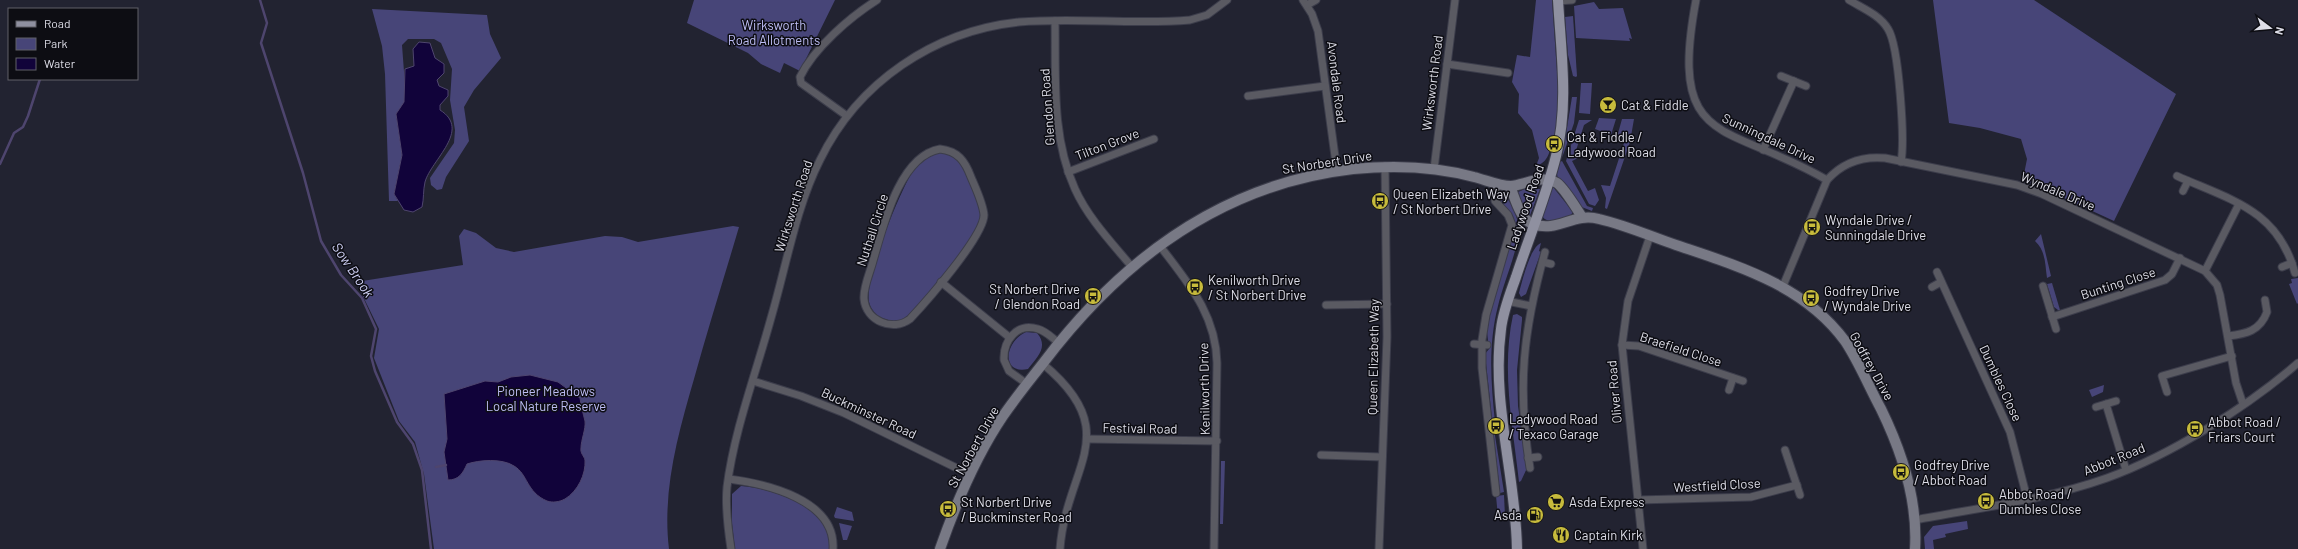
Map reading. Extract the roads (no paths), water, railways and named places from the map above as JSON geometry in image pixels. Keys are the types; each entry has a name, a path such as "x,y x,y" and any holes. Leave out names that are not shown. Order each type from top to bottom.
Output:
{"main road":[{"name":"Ladywood Road","path":"1517,549 1499,366 1501,329 1507,301 1534,225 1561,135 1563,104 1558,0"}],"street":[{"path":"847,116 808,89 801,83 800,78 813,57 852,18 877,0"},
{"name":"Wirksworth Road","path":"731,549 727,510 729,479 753,381 806,194 819,160 847,116 889,73 916,55 936,45 988,27 1019,22 1190,20 1207,16 1226,0"},
{"path":"1305,2 1316,0"},
{"name":"Wirksworth Road","path":"1434,169 1455,0"},
{"name":"Ladywood Road","path":"1558,0 1572,0"},
{"name":"Sunningdale Drive","path":"1696,0 1688,65 1689,84 1696,106 1706,119 1718,130 1827,180"},
{"path":"1849,0 1859,2 1884,22 1892,38 1902,124 1901,162"},
{"name":"Avondale Road","path":"1305,2 1318,31 1337,171"},
{"name":"Glendon Road","path":"1055,21 1058,124 1068,172 1075,189 1090,214 1132,267"},
{"path":"1447,64 1508,73"},
{"path":"1781,76 1806,86"},
{"path":"1763,150 1794,81"},
{"path":"1248,96 1325,86"},
{"name":"Tilton Grove","path":"1068,172 1154,139"},
{"name":"Nuthall Circle","path":"940,149 953,152 964,160 984,215 975,239 941,282 910,319 900,325 881,322 870,314 865,304 865,292 875,253 885,220 896,192 919,158 928,152 940,149"},
{"name":"Wyndale Drive","path":"1783,286 1827,180 1846,164 1862,158 1875,157 2027,188 2180,258 2205,271 2219,289 2238,392 2243,404"},
{"name":"St Norbert Drive","path":"940,549 952,515 971,476 1003,416 1027,384 1059,343 1093,304 1132,267 1194,222 1231,202 1280,183 1337,171 1385,166 1434,169 1463,174 1510,186 1530,181 1548,181"},
{"name":"Queen Elizabeth Way","path":"1379,549 1387,304 1385,166"},
{"path":"2177,176 2239,204 2256,214 2275,230 2287,247 2295,273"},
{"path":"1548,181 1557,183 1582,217"},
{"path":"2183,192 2188,181"},
{"name":"Ladywood Road","path":"1496,493 1491,484 1481,344 1486,315 1512,225 1508,215 1495,201 1497,183"},
{"path":"1510,186 1522,214 1534,225"},
{"path":"2205,271 2239,204"},
{"name":"Godfrey Drive","path":"1534,225 1553,227 1582,217 1616,223 1730,263 1783,286 1816,310 1844,340 1854,355 1900,452 1910,488 1915,520 1915,549"},
{"name":"Oliver Road","path":"1643,549 1622,345 1628,302 1650,236"},
{"name":"Kenilworth Drive","path":"1160,246 1205,310 1211,324 1217,349 1217,441 1214,549"},
{"path":"1530,468 1522,399 1523,363 1530,306 1545,252"},
{"name":"Bunting Close","path":"2052,317 2165,280 2172,274 2180,258"},
{"path":"1543,262 1551,264"},
{"path":"2282,267 2292,263"},
{"name":"Dumbles Close","path":"1937,272 2010,432 2027,498"},
{"path":"941,282 1009,337"},
{"path":"1932,287 1941,282"},
{"path":"2043,286 2056,329"},
{"path":"2228,336 2248,333 2257,328 2267,312 2265,300"},
{"path":"1507,301 1530,306"},
{"path":"1326,304 1387,304"},
{"path":"1027,384 1009,371 1004,360 1009,337 1019,330 1032,327 1043,331 1059,343"},
{"name":"Braefield Close","path":"1622,345 1639,346 1743,381"},
{"path":"2167,392 2162,376 2232,356"},
{"name":"Abbot Road","path":"1915,520 2067,489 2126,470 2183,442 2243,404 2298,363"},
{"path":"1043,364 1063,381 1076,397 1085,418 1087,438 1083,460 1066,508 1060,549"},
{"name":"Braefield Close","path":"1729,390 1733,378"},
{"name":"Buckminster Road","path":"753,381 801,396 844,413 971,476"},
{"path":"2096,407 2116,401"},
{"path":"2106,404 2126,470"},
{"name":"Festival Road","path":"1087,438 1217,441"},
{"path":"1785,450 1800,495"},
{"path":"1321,455 1382,457"},
{"path":"1528,458 1538,457"},
{"path":"729,479 769,487 816,509 829,524 833,540 833,549"},
{"name":"Westfield Close","path":"1638,500 1751,497 1797,485"}],"water":[{"path":"419,42 430,43 435,58 444,64 444,73 437,80 439,86 448,90 448,96 440,105 440,110 449,118 452,127 451,136 447,145 425,182 422,207 413,212 404,210 394,194 402,155 396,114 404,102 405,69 414,66 413,49"},
{"path":"530,375 558,382 580,398 585,421 581,450 585,460 585,465 583,476 574,492 570,496 560,501 547,501 535,493 519,469 509,463 497,461 484,461 467,464 458,477 448,480 444,452 447,439 444,394 485,381 498,382 511,377"}],"waterway":[{"name":"Sow Brook","path":"260,0 267,23 261,43 303,173 321,241 341,275 362,298 376,329 371,356 375,371 397,422 413,444 422,470 431,549"},
{"path":"0,164 14,133 23,127 40,80"},
{"path":"436,467 446,465"}],"place":[{"name":"Cat & Fiddle","path":"1608,105"},
{"name":"Cat & Fiddle / Ladywood Road","path":"1554,144"},
{"name":"Queen Elizabeth Way / St Norbert Drive","path":"1380,201"},
{"name":"Wyndale Drive / Sunningdale Drive","path":"1812,227"},
{"name":"Kenilworth Drive / St Norbert Drive","path":"1195,287"},
{"name":"St Norbert Drive / Glendon Road","path":"1093,296"},
{"name":"Godfrey Drive / Wyndale Drive","path":"1811,298"},
{"name":"Ladywood Road / Texaco Garage","path":"1496,426"},
{"name":"Abbot Road / Friars Court","path":"2195,429"},
{"name":"Godfrey Drive / Abbot Road","path":"1901,472"},
{"name":"Abbot Road / Dumbles Close","path":"1986,501"},
{"name":"Asda Express","path":"1556,502"},
{"name":"St Norbert Drive / Buckminster Road","path":"948,509"},
{"name":"Asda","path":"1535,515"},
{"name":"Captain Kirk","path":"1561,535"}],"park label":[{"name":"Wirksworth Road Allotments","path":"774,32"},
{"name":"Pioneer Meadows Local Nature Reserve","path":"546,398"}]}
